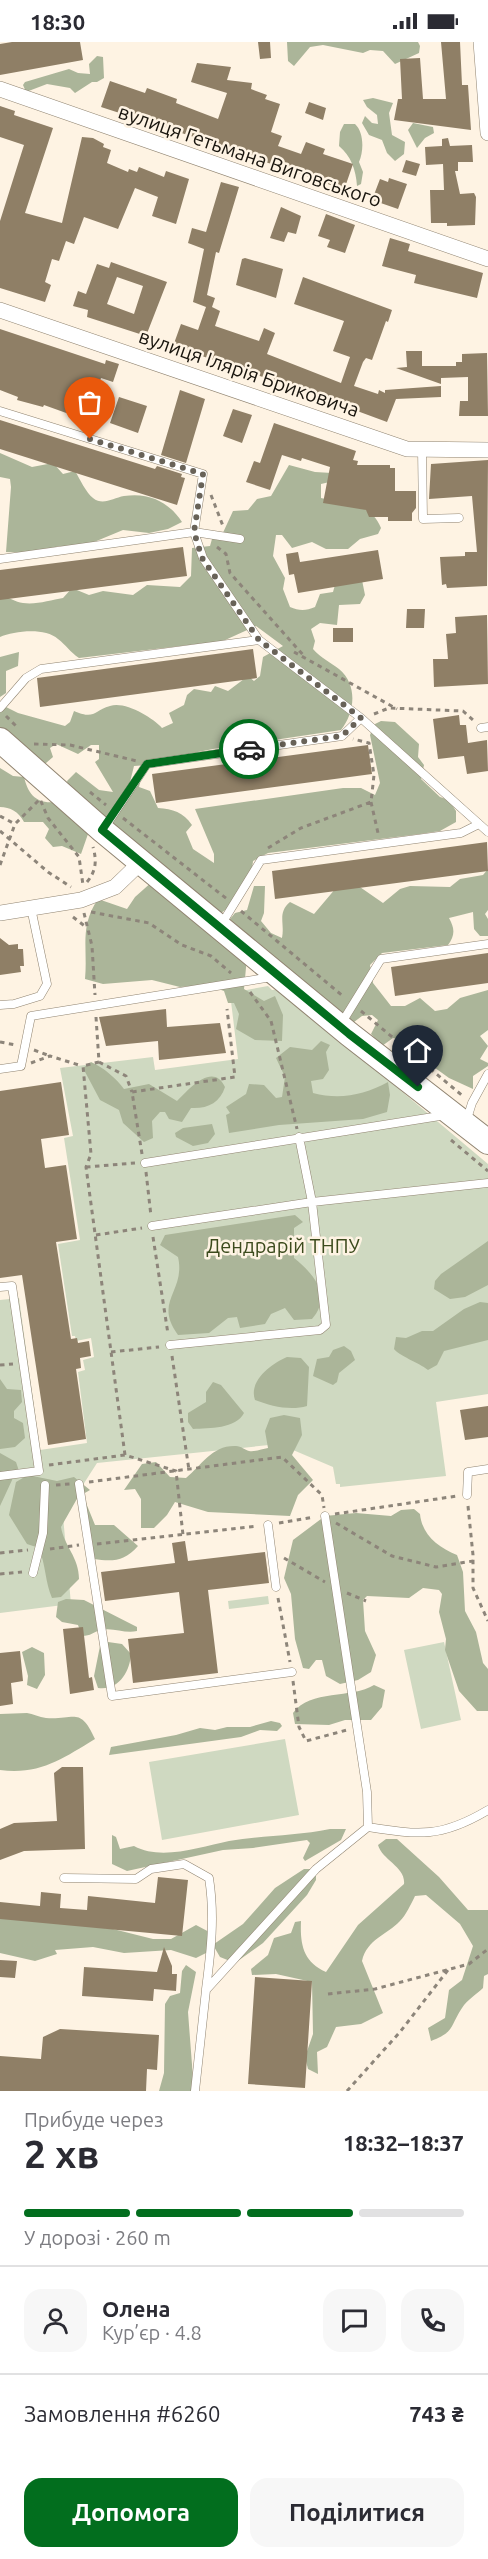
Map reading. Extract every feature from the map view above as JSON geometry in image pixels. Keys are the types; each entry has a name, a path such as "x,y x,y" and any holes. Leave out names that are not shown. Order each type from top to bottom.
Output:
{"main road":[{"path":"0,740 95,835 141,862 221,926 278,976 488,1142"}],"street":[{"path":"483,43 488,133"},
{"name":"вулиця Гетьмана Виговського","path":"0,89 488,260"},
{"name":"вулиця Ілярія Бриковича","path":"0,310 408,449 488,450"},
{"path":"0,913 81,900 115,887 141,862"}],"lane":[{"path":"0,411 203,474 194,532 202,558 259,640 361,718 488,832"},
{"path":"422,449 423,519 459,518"},
{"path":"0,559 194,532 240,539"},
{"path":"0,708 26,678 41,669 259,640"},
{"path":"95,835 147,764 342,736 361,718"},
{"path":"221,926 261,860 461,833 479,824"},
{"path":"0,1005 40,996 47,984 32,908"},
{"path":"340,1026 381,958 488,944"},
{"path":"0,1069 21,1066 31,1016 278,976"},
{"path":"145,1163 299,1137 459,1119 472,1103 488,1074"},
{"path":"170,1345 320,1330 326,1325 312,1202 299,1137"},
{"path":"152,1226 312,1202 488,1182"},
{"path":"0,1287 12,1286 39,1471 0,1476"},
{"path":"468,1498 468,1472 488,1469"},
{"path":"79,1484 112,1696 292,1672"},
{"path":"33,1572 40,1550 45,1485"},
{"path":"325,1516 368,1792 368,1827"},
{"path":"268,1525 276,1587"},
{"path":"206,1990 316,1869 368,1827 412,1834 441,1832 468,1822 488,1810"},
{"path":"64,1878 136,1879 151,1869 184,1864 209,1878 213,1905 213,1934 195,2091"}],"path":[{"path":"203,474 227,537 226,554 230,573 304,656"},
{"path":"194,532 226,554"},
{"path":"293,652 398,709"},
{"path":"361,718 389,708 463,711 484,727"},
{"path":"342,736 369,743 374,776 371,802 378,831"},
{"path":"34,744 70,745 147,764"},
{"path":"0,865 15,824 39,799 48,818 79,857 83,886"},
{"path":"268,846 302,828 371,802"},
{"path":"0,816 15,824"},
{"path":"0,831 55,876 78,889"},
{"path":"71,893 83,886 93,874 96,863 92,845 95,835"},
{"path":"99,1062 92,946 83,911 149,923 182,945 211,956 242,982 271,1021 299,1137"},
{"path":"69,914 88,928"},
{"path":"132,1092 235,1077 226,1009"},
{"path":"21,1066 50,1056 83,1066 99,1062 126,1076 132,1092 140,1149 145,1163 152,1226 189,1470"},
{"path":"83,1066 91,1154 86,1167 125,1455"},
{"path":"86,1167 145,1163"},
{"path":"96,1235 152,1226"},
{"path":"111,1352 170,1345"},
{"path":"38,1467 125,1455 176,1472"},
{"path":"45,1485 79,1484 282,1457 322,1495 325,1516"},
{"path":"176,1472 183,1535"},
{"path":"0,1552 183,1535 468,1498 473,1561 472,1588 488,1621"},
{"path":"325,1516 392,1556 436,1567 473,1561"},
{"path":"272,1551 336,1588 366,1601"},
{"path":"0,1575 33,1572"},
{"path":"276,1587 292,1672 299,1727 306,1741 357,1727"},
{"path":"328,1994 375,1989 469,1964 488,1949"},
{"path":"347,2091 400,2032 448,1969"}],"green space":[{"path":"287,42 418,42 420,46 419,53 395,64 383,51 370,50 363,53 323,45 310,47 294,66 288,61"},
{"path":"97,56 103,57 104,78 97,82 92,82 75,93 70,88 47,84 26,92 23,85 25,82 69,69 78,73 90,74 89,64"},
{"path":"373,98 393,103 389,113 392,135 405,142 404,154 395,161 387,153 382,140 369,135 362,123 365,116 372,123 378,124 377,115 367,107 363,100"},
{"path":"413,123 433,127 434,133 425,138 417,148 408,130"},
{"path":"344,124 355,124 362,137 359,162 363,172 361,184 357,186 352,164 347,154 339,146 340,132"},
{"path":"0,453 32,467 53,463 63,474 75,471 88,493 97,500 104,501 133,495 158,500 171,509 182,522 168,529 149,533 123,530 70,552 60,546 30,553 6,552 11,487 10,479 0,477"},
{"path":"289,465 315,472 332,473 334,481 321,484 321,498 363,508 376,519 381,528 378,534 360,539 348,549 326,549 312,542 292,548 282,535 276,535 273,556 285,578 283,589 290,607 302,610 315,607 320,594 333,592 338,574 361,575 365,595 360,604 339,605 337,625 320,623 311,629 315,641 313,649 345,675 352,691 352,707 346,723 341,730 193,753 188,762 134,766 129,786 141,779 139,787 150,791 158,808 173,810 185,817 192,825 186,832 193,849 214,863 214,854 195,809 343,788 361,788 375,795 380,783 370,735 375,724 381,721 395,722 419,744 418,757 424,765 421,779 440,797 449,800 456,811 456,822 440,831 268,853 253,861 250,875 242,890 232,904 221,913 70,791 67,781 76,772 99,790 113,792 95,762 99,759 99,745 91,745 78,754 56,744 50,748 53,757 46,763 37,765 0,728 0,704 18,713 65,726 70,722 74,711 90,715 110,706 123,706 145,715 162,728 173,723 169,713 184,705 187,695 194,689 211,692 215,686 228,691 248,676 254,681 260,676 263,657 283,646 256,626 223,641 79,658 58,639 45,633 21,632 0,637 0,597 33,603 63,598 72,588 89,595 103,591 133,595 147,585 180,587 191,576 192,548 210,546 212,539 221,537 233,511 248,510 257,499 271,496"},
{"path":"19,652 18,666 6,671 6,693 0,697 0,657"},
{"path":"0,768 13,776 24,777 34,797 43,801 55,802 88,834 81,854 62,846 53,847 45,838 49,829 43,822 24,822 14,811 0,807"},
{"path":"488,869 488,910 485,914 488,919 488,936 480,936 474,929 473,912 449,918 453,932 448,945 382,953 370,965 373,983 391,1006 405,1006 420,998 435,1011 447,1009 460,998 488,990 488,1030 480,1036 488,1046 480,1059 488,1063 488,1066 473,1076 473,1089 449,1078 431,1065 416,1070 404,1067 404,1041 393,1038 382,1046 371,1034 378,1020 372,1015 362,1016 350,1025 230,919 235,913 247,910 254,886 265,886 264,913 261,921 271,933 282,938 283,914 290,902 314,914 336,888 357,885 383,903 400,889 410,886 450,887 460,879 483,875"},
{"path":"153,881 247,957 244,989 264,1001 275,996 283,1015 282,1041 255,1040 236,1029 239,1014 234,1003 228,1003 224,991 207,985 180,987 152,980 103,984 85,979 86,928 98,899 127,909 135,897"},
{"name":"Дендрарій ТНПУ","path":"268,986 272,990 280,989 488,1164 488,1394 436,1402 446,1476 340,1487 340,1484 336,1484 333,1467 279,1444 97,1463 63,1516 71,1604 0,1613 0,1300 19,1298 40,1450 87,1443 78,1372 85,1370 83,1360 94,1357 91,1338 76,1341 75,1336 72,1336 58,1244 80,1240 64,1138 73,1136 60,1068 153,1057 155,1070 238,1059 230,993"},
{"path":"321,1041 330,1045 326,1052 329,1070 323,1079 311,1081 313,1093 333,1096 352,1095 388,1082 390,1095 387,1112 363,1119 279,1125 229,1133 226,1115 230,1113 226,1107 246,1094 249,1084 264,1085 276,1098 282,1097 285,1077 276,1058 290,1047 312,1050"},
{"path":"91,1062 118,1081 124,1089 149,1084 177,1101 194,1085 207,1077 220,1080 225,1087 220,1097 212,1104 191,1108 182,1122 169,1119 165,1112 160,1112 152,1121 153,1138 144,1142 123,1123 119,1110 100,1100 83,1068"},
{"path":"212,1124 215,1134 208,1143 193,1146 176,1137 175,1133 183,1128"},
{"path":"295,1215 303,1222 294,1228 294,1258 314,1279 321,1294 321,1302 312,1319 294,1320 285,1308 271,1314 265,1324 240,1328 237,1317 228,1318 209,1333 178,1335 171,1323 169,1305 178,1279 178,1257 160,1245 165,1235"},
{"path":"488,1241 488,1285 465,1297 450,1299 434,1289 435,1281 441,1274"},
{"path":"480,1302 488,1303 488,1340 444,1351 437,1365 428,1370 394,1349 396,1337 406,1338 422,1331 433,1331 464,1309"},
{"path":"344,1346 351,1351 355,1360 339,1373 337,1382 333,1385 313,1376 317,1359 329,1357 333,1350"},
{"path":"287,1357 301,1358 309,1367 307,1406 281,1407 255,1400 255,1386 258,1379 275,1363"},
{"path":"0,1379 7,1389 21,1390 22,1402 14,1411 14,1418 23,1423 25,1438 15,1447 0,1449"},
{"path":"213,1382 221,1385 244,1413 229,1425 193,1429 188,1422 188,1413 206,1402 206,1392"},
{"path":"284,1415 300,1418 302,1435 292,1455 313,1480 298,1495 290,1516 208,1512 175,1502 167,1515 154,1528 141,1528 141,1499 135,1489 124,1490 142,1464 156,1462 170,1477 186,1478 220,1449 236,1446 256,1451 268,1448 265,1431 270,1418"},
{"path":"0,1453 16,1462 20,1474 13,1478 0,1506"},
{"path":"28,1475 57,1481 74,1477 90,1490 78,1497 61,1527 77,1564 79,1579 61,1597 52,1598 39,1548 27,1544 9,1515 16,1482"},
{"path":"84,1498 95,1525 114,1525 138,1546 128,1555 118,1559 94,1559 87,1535"},
{"path":"414,1509 420,1514 424,1528 432,1539 457,1555 463,1572 465,1611 476,1632 483,1663 488,1669 488,1711 477,1711 459,1691 445,1650 446,1639 439,1612 442,1594 439,1590 423,1588 409,1598 367,1596 363,1600 365,1631 376,1655 371,1672 358,1680 340,1684 326,1676 322,1660 316,1660 309,1669 303,1668 295,1639 291,1594 284,1578 293,1540 325,1516 356,1513 391,1516 401,1510"},
{"path":"268,1596 269,1604 229,1609 228,1601"},
{"path":"66,1599 84,1600 137,1627 137,1631 106,1629 82,1636 78,1625 62,1622 56,1617 58,1602"},
{"path":"101,1641 122,1644 131,1654 126,1673 117,1683 105,1688 98,1688 94,1676"},
{"path":"444,1642 461,1720 421,1729 404,1650"},
{"path":"32,1647 44,1653 45,1675 37,1689 27,1685 28,1676 22,1652"},
{"path":"374,1685 385,1690 382,1707 371,1720 345,1720 329,1725 295,1724 293,1713 300,1705 310,1700 354,1692"},
{"path":"27,1713 46,1718 81,1718 95,1739 61,1759 39,1768 0,1770 0,1714"},
{"path":"271,1721 280,1723 282,1726 277,1731 260,1730 241,1737 109,1755 111,1747 176,1735 200,1728 215,1730 227,1727 250,1727"},
{"path":"285,1739 299,1815 162,1840 149,1762"},
{"path":"346,1829 341,1840 305,1861 303,1858 310,1843 307,1840 223,1850 127,1871 112,1864 112,1835 116,1837 120,1849 134,1846 168,1853 242,1839"},
{"path":"386,1839 397,1839 439,1877 468,1910 488,1910 488,1974 484,1976 483,1988 464,2005 451,2028 444,2035 431,2041 428,2028 445,2018 449,1990 462,1980 473,1946 460,1924 426,1895 415,1896 402,1919 368,1947 362,1961 383,2013 361,2024 336,2027 327,2047 317,2052 318,2074 308,2069 305,2057 313,2034 312,1982 276,1974 252,1975 251,1969 268,1955 274,1938 291,1933 295,1922 301,1921 304,1951 312,1963 326,1972 358,1925 404,1884 404,1878 398,1868 384,1855 378,1845"},
{"path":"304,1869 316,1869 316,1880 307,1895 263,1943 235,1963 220,1957 213,1945 210,1951 196,1958 171,1950 124,1953 93,1947 55,1950 57,1954 35,1961 0,1953 0,1916 113,1929 153,1939 171,1939 196,1925 213,1934 214,1944 243,1924 275,1888"},
{"path":"186,1965 196,1972 188,2012 194,2091 159,2091 164,2073 165,2004 170,1996 180,1993 182,1971"}],"building":[{"path":"80,42 83,60 0,75 0,44"},
{"path":"258,42 270,42 271,58 260,59"},
{"path":"441,42 460,42 462,85 468,85 471,130 394,120 398,99 402,99 400,59 420,58 423,99 446,99"},
{"path":"197,63 231,67 227,80 252,83 251,89 267,95 265,99 280,104 271,132 282,136 278,146 301,154 306,142 325,149 323,154 353,164 344,190 282,167 258,160 257,163 200,139 101,107 110,81 145,93 147,88 177,99 176,103 218,119 227,93 191,82"},
{"path":"309,102 326,108 323,120 305,113"},
{"path":"0,106 15,111 14,115 53,128 25,213 62,223 82,137 93,138 104,144 103,147 111,150 107,163 128,172 129,169 137,172 139,167 164,177 166,171 189,179 176,224 152,216 158,197 135,188 118,229 84,217 74,244 66,241 59,261 52,259 45,282 51,285 45,302 0,288 0,221 24,145 0,137"},
{"path":"448,138 450,146 472,145 473,162 458,162 458,171 455,171 460,194 474,193 476,197 475,225 447,226 447,223 431,223 430,190 444,190 443,164 426,165 425,147 442,146 442,139"},
{"path":"406,160 420,164 416,176 402,172"},
{"path":"389,178 407,184 398,209 372,200 380,179 388,182"},
{"path":"221,182 239,187 219,253 216,252 207,295 215,298 212,307 220,311 215,326 259,341 264,328 275,333 267,354 341,383 350,357 333,351 344,321 294,304 303,277 392,310 372,360 366,358 363,362 354,386 378,394 379,390 385,393 385,390 441,386 441,397 396,399 387,422 196,354 195,357 172,349 181,324 198,330 206,307 193,302 204,249 188,243 192,228 206,232"},
{"path":"281,207 301,216 296,234 288,232 284,242 270,238"},
{"path":"326,214 355,225 345,253 327,247 330,240 318,236"},
{"path":"390,238 410,244 408,251 483,273 477,298 414,283 416,275 382,266"},
{"path":"242,259 283,269 276,298 236,285"},
{"path":"111,262 167,282 146,336 87,317 88,310 73,306 78,291 86,294 97,264 109,268","holes":["117,277 143,286 134,314 107,304"]},
{"path":"0,329 105,364 106,360 119,364 113,382 101,378 95,396 77,390 69,414 44,405 43,407 17,400 18,397 0,390"},
{"path":"406,351 422,351 422,366 456,366 456,362 462,362 462,354 487,353 488,416 459,416 460,401 468,401 468,377 441,378 441,384 396,368 407,367"},
{"path":"180,390 205,399 186,463 161,455"},
{"path":"119,397 147,406 138,433 110,423"},
{"path":"233,409 252,415 242,443 223,436"},
{"path":"0,420 155,469 157,466 182,474 181,477 185,478 177,505 0,449"},
{"path":"274,423 356,451 353,460 358,461 357,465 390,465 390,468 395,468 395,491 416,491 416,508 412,513 412,521 388,521 388,517 369,517 366,510 323,503 330,467 302,458 301,461 282,455 270,490 246,482 254,461 260,463"},
{"path":"488,460 487,586 447,588 446,584 442,585 440,557 465,556 465,552 477,552 472,496 429,499 431,464"},
{"path":"183,547 187,576 0,600 0,570"},
{"path":"378,550 383,579 298,593 294,574 289,575 286,554 298,552 300,562"},
{"path":"407,609 425,609 424,628 406,628"},
{"path":"487,615 488,684 434,687 433,659 448,659 446,634 456,633 455,617"},
{"path":"333,628 353,628 353,642 333,642"},
{"path":"253,649 257,678 40,707 37,678"},
{"path":"459,715 460,725 466,725 468,743 487,740 488,771 467,774 464,756 438,759 433,719"},
{"path":"368,745 372,774 156,803 152,774"},
{"path":"487,842 488,871 275,899 272,871"},
{"path":"0,938 9,945 18,944 18,949 23,949 24,966 20,966 21,972 0,975"},
{"path":"488,953 488,983 395,996 391,967"},
{"path":"166,1009 167,1027 220,1023 226,1053 159,1060 158,1041 106,1046 99,1017"},
{"path":"61,1082 69,1135 41,1139 45,1168 66,1165 77,1239 56,1242 71,1339 77,1338 78,1343 89,1341 91,1356 80,1358 81,1368 76,1369 86,1439 48,1445 22,1275 0,1278 0,1091"},
{"path":"488,1406 488,1437 465,1440 460,1410"},
{"path":"185,1541 188,1561 265,1552 269,1583 208,1590 218,1673 133,1683 128,1639 184,1633 179,1592 105,1601 101,1572 175,1563 172,1543"},
{"path":"83,1627 89,1678 92,1677 94,1690 70,1694 63,1629"},
{"path":"20,1651 23,1681 11,1683 13,1704 0,1706 0,1653"},
{"path":"62,1767 83,1767 85,1849 24,1851 0,1860 0,1829 14,1823 57,1821 54,1773"},
{"path":"158,1877 188,1880 182,1936 0,1919 0,1902 40,1906 41,1892 61,1894 60,1908 87,1910 88,1896 155,1903"},
{"path":"164,1947 172,1966 172,1974 177,1974 176,1991 154,1989 153,2001 82,1996 84,1967 157,1972"},
{"path":"0,1960 17,1961 15,1978 0,1977"},
{"path":"255,1977 312,1981 305,2088 248,2084"},
{"path":"60,2029 159,2035 157,2070 147,2069 146,2091 0,2091 0,2056 41,2059 43,2037"}],"way so far":[{"path":"90,439 203,474 194,532 202,558 259,640 361,718 342,736 249,749"}],"route":[{"path":"249,749 147,764 102,830 349,1034 418,1087"}]}
